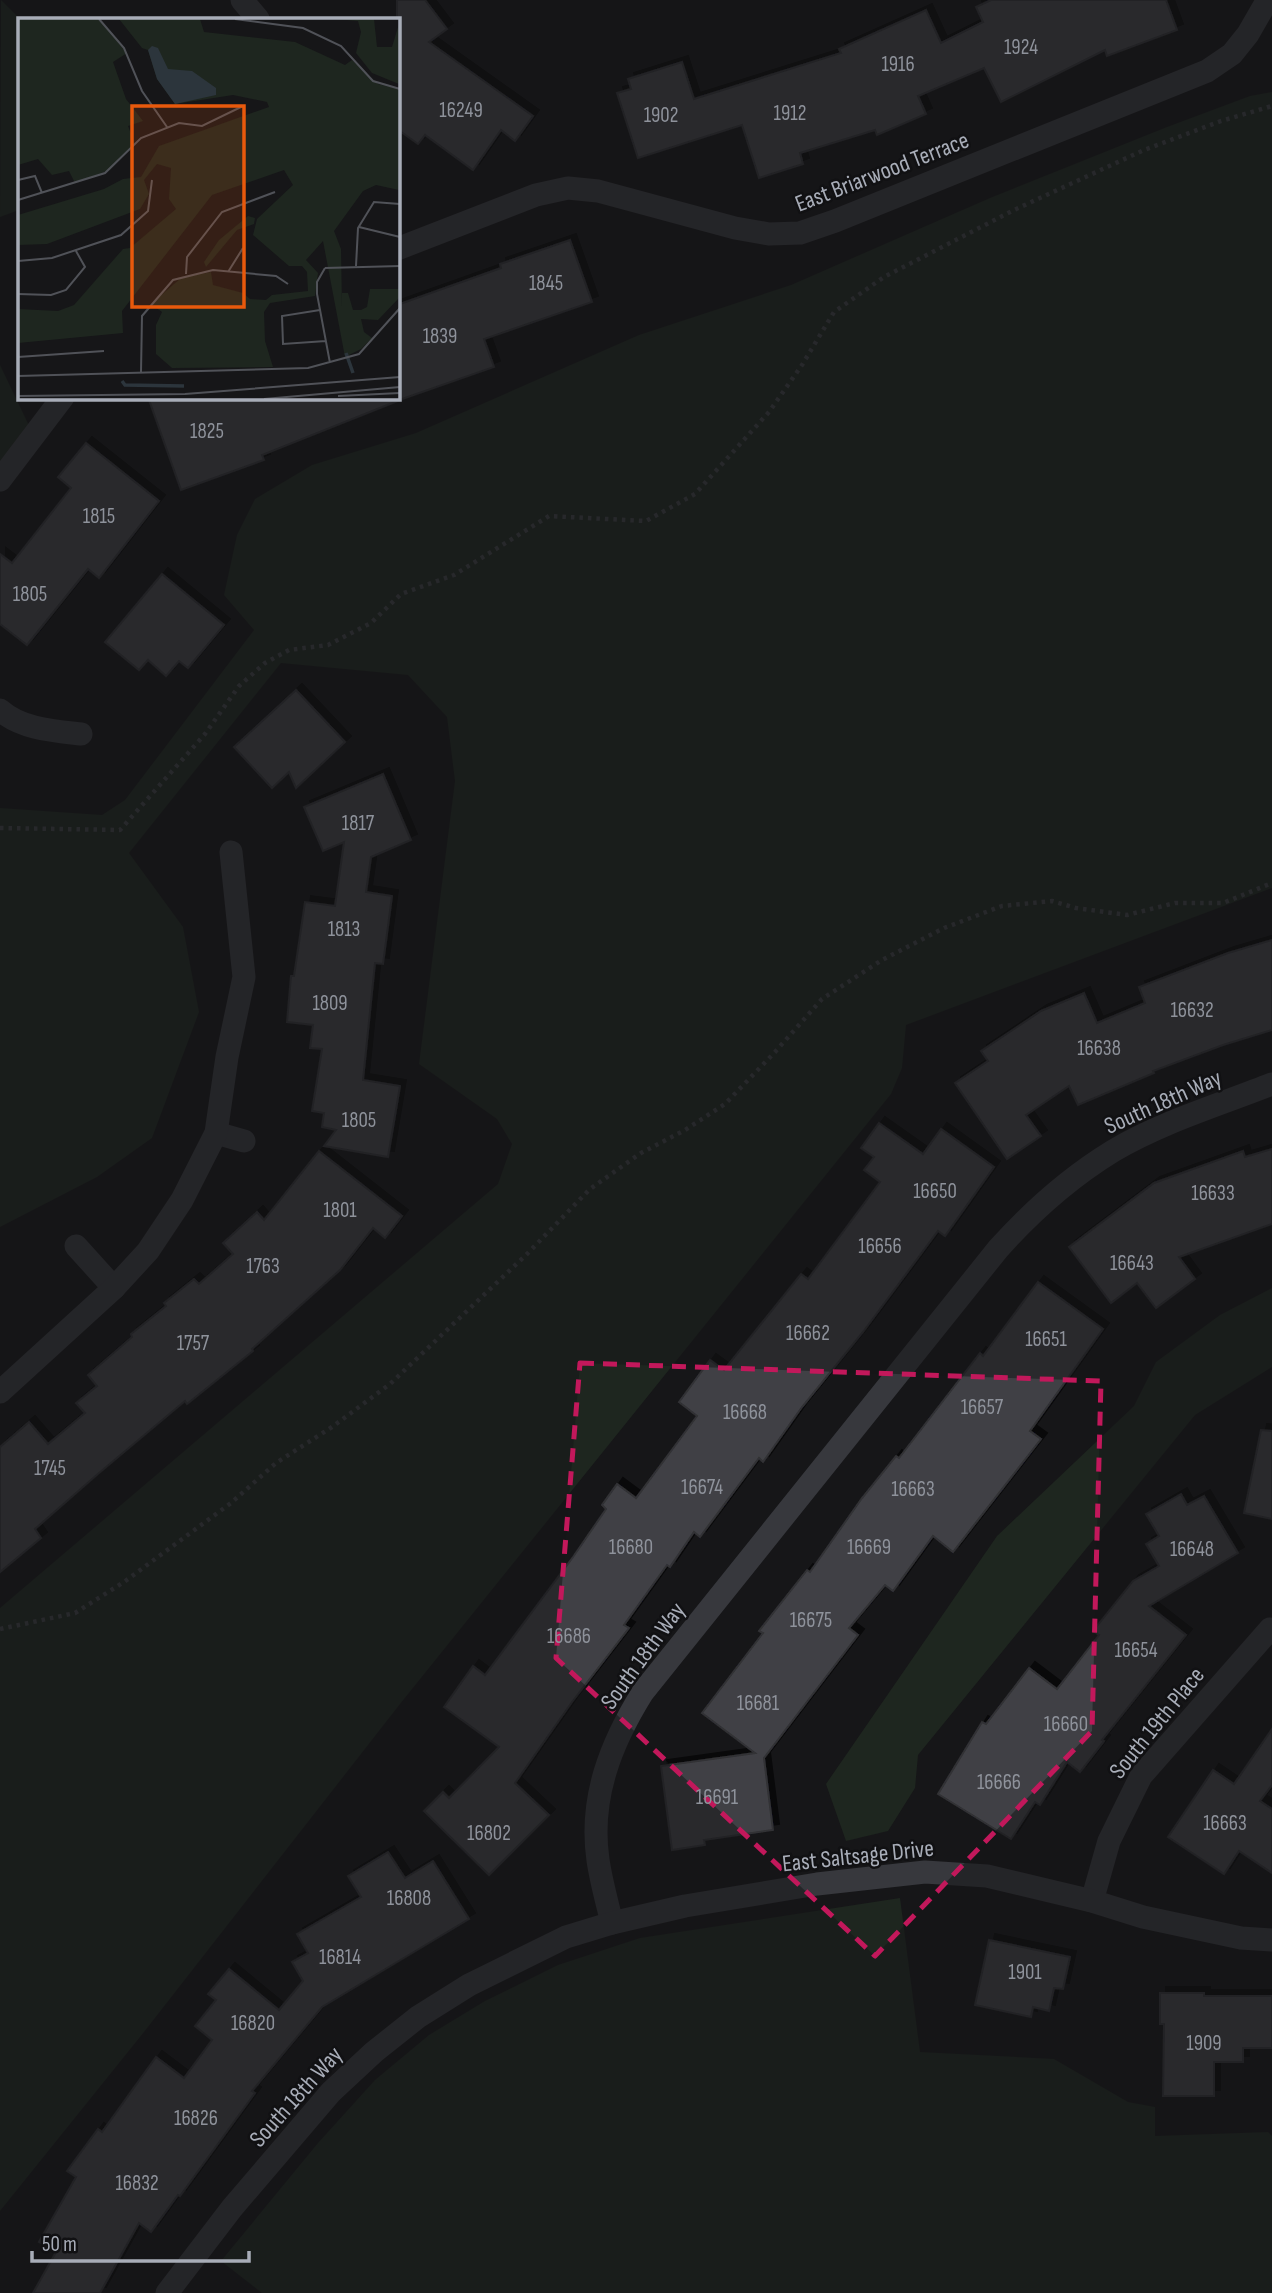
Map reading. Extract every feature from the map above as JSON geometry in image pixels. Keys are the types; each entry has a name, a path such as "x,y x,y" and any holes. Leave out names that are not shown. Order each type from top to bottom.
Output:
{"street":[{"path":"242,0 257,18"},
{"name":"East Briarwood Terrace","path":"399,248 536,195 568,188 598,191 735,229 769,234 800,233 1207,71 1232,54 1248,34 1267,1"},
{"path":"0,480 61,399"},
{"path":"0,710 7,717 40,729 81,734"},
{"path":"0,1392 114,1288 148,1251 182,1200 216,1133 227,1057 244,977 231,852"},
{"name":"South 18th Way","path":"167,2293 232,2208 322,2102 374,2052 418,2017 469,1985 566,1937 612,1923 598,1859 597,1810 603,1774 624,1721 643,1692 989,1260 1027,1217 1052,1194 1114,1150 1147,1133 1272,1084"},
{"path":"216,1133 244,1141"},
{"path":"76,1246 114,1288"},
{"name":"South 19th Place","path":"1092,1901 1109,1841 1141,1776 1270,1629"},
{"name":"East Saltsage Drive","path":"612,1923 685,1906 817,1884 925,1872 987,1876 1167,1922 1241,1938 1272,1940"}],"path":[{"path":"0,828 120,830 205,734 239,686 265,663 289,650 328,645 371,623 401,594 454,575 549,516 646,521 695,494 769,412 834,312 884,277 1014,210 1144,150 1221,121 1272,106"},
{"path":"0,1629 75,1613 124,1582 231,1503 276,1463 332,1427 390,1384 527,1254 590,1189 640,1153 685,1130 725,1104 822,999 882,960 944,928 1002,906 1052,901 1076,908 1127,915 1175,903 1223,903 1272,883"}],"highlighted area":[{"path":"580,1363 1101,1381 1092,1731 875,1956 556,1658"}],"shaded area":[{"path":"1,0 19,18 18,210 0,217"},
{"path":"1272,92 1272,888 906,1025 902,1068 891,1094 400,1704 144,2032 0,2211 0,1608 498,1184 512,1144 497,1119 419,1064 455,781 447,717 408,675 281,663 129,853 183,927 199,1012 152,1138 97,1177 0,1227 0,808 102,815 125,800 254,630 224,595 237,535 255,499 312,465 416,433 639,335 791,285 990,198 1167,127 1250,96"},
{"path":"0,365 34,436 0,480"},
{"path":"1272,1288 1272,1367 1195,1415 918,1755 915,1788 888,1831 846,1841 826,1784 997,1536 1134,1406 1156,1362 1220,1315"},
{"path":"900,1898 920,2052 1054,2059 1128,2102 1155,2107 1155,2136 1268,2132 1272,2136 1272,2293 262,2293 221,2261 318,2143 375,2080 429,2035 485,2001 558,1965 640,1938"}],"building":[{"path":"397,0 425,0 447,29 429,42 533,116 515,141 501,130 473,170 425,135 418,144 399,130"},
{"path":"991,0 1166,0 1177,30 1107,56 1105,50 1001,102 984,68 918,96 926,114 877,135 875,130 800,153 803,164 759,178 742,125 638,158 617,93 631,89 628,79 682,62 694,99 841,53 839,49 926,10 941,43 983,22 976,7"},
{"path":"570,240 592,302 484,339 494,367 405,398 262,455 264,460 181,490 149,399 399,399 399,304 501,268 500,264"},
{"path":"86,443 159,501 99,578 88,569 27,645 0,624 0,554 12,563 71,488 58,477"},
{"path":"162,574 224,625 188,668 179,661 166,676 148,660 139,670 105,642"},
{"path":"296,690 345,742 296,788 289,772 272,788 234,747"},
{"path":"383,774 411,840 371,857 366,892 392,896 383,964 375,963 363,1080 400,1086 388,1157 324,1146 336,1130 322,1127 324,1113 312,1111 322,1049 310,1048 313,1025 287,1022 291,976 294,976 305,902 335,906 344,842 323,851 304,807"},
{"path":"1272,940 1272,1030 1153,1071 1154,1073 1078,1105 1069,1086 1026,1115 1041,1136 1007,1159 955,1083 988,1061 981,1051 1041,1011 1084,993 1097,1023 1145,1003 1139,987 1228,953"},
{"path":"879,1123 923,1154 941,1129 994,1167 945,1236 938,1231 863,1332 802,1407 763,1462 759,1458 700,1537 694,1532 624,1625 629,1628 515,1783 549,1815 489,1875 424,1811 443,1792 449,1798 499,1747 444,1707 473,1666 485,1675 573,1557 606,1509 602,1505 617,1484 636,1498 697,1416 679,1402 710,1360 724,1370 801,1274 808,1279 880,1182 864,1170 874,1157 861,1148"},
{"path":"1272,1149 1272,1224 1179,1257 1195,1279 1156,1308 1137,1283 1111,1303 1069,1247 1154,1183 1243,1151 1245,1157"},
{"path":"319,1151 402,1216 385,1238 373,1228 340,1270 252,1349 253,1351 187,1404 185,1401 99,1473 35,1529 41,1538 0,1572 0,1447 29,1422 48,1444 85,1413 76,1403 97,1386 88,1375 132,1337 131,1334 166,1306 164,1303 194,1279 199,1284 233,1254 223,1243 257,1212 264,1220"},
{"path":"1038,1282 1103,1329 1030,1431 1041,1439 953,1552 933,1536 893,1591 885,1585 849,1628 858,1635 764,1758 773,1830 704,1840 705,1845 672,1850 661,1766 755,1753 702,1713 763,1633 759,1631 807,1570 810,1572 862,1498 896,1456 899,1458 980,1353 983,1356"},
{"path":"1261,1430 1272,1431 1272,1519 1244,1513"},
{"path":"1181,1494 1187,1505 1204,1496 1238,1553 1149,1606 1186,1635 1102,1740 1104,1741 1080,1772 1067,1762 1040,1805 1035,1802 1011,1839 938,1794 982,1722 986,1724 1029,1668 1057,1689 1099,1635 1093,1631 1133,1581 1159,1566 1146,1544 1159,1536 1146,1514"},
{"path":"1272,1729 1272,1785 1260,1801 1272,1809 1272,1873 1239,1851 1224,1874 1168,1837 1213,1770 1234,1784"},
{"path":"388,1852 405,1878 433,1861 469,1919 322,2007 252,2091 255,2093 151,2232 139,2223 100,2293 33,2293 56,2252 39,2242 76,2177 67,2171 98,2129 102,2132 156,2057 184,2078 212,2040 195,2026 216,2000 208,1994 229,1969 279,2010 303,1981 292,1962 308,1953 297,1934 361,1897 348,1876"},
{"path":"989,1940 1070,1957 1063,1989 1054,1988 1049,2011 1033,2007 1031,2017 975,2005"},
{"path":"1160,1993 1272,1996 1272,2048 1243,2048 1243,2062 1214,2062 1214,2096 1163,2096 1164,2024 1160,2024"}]}
